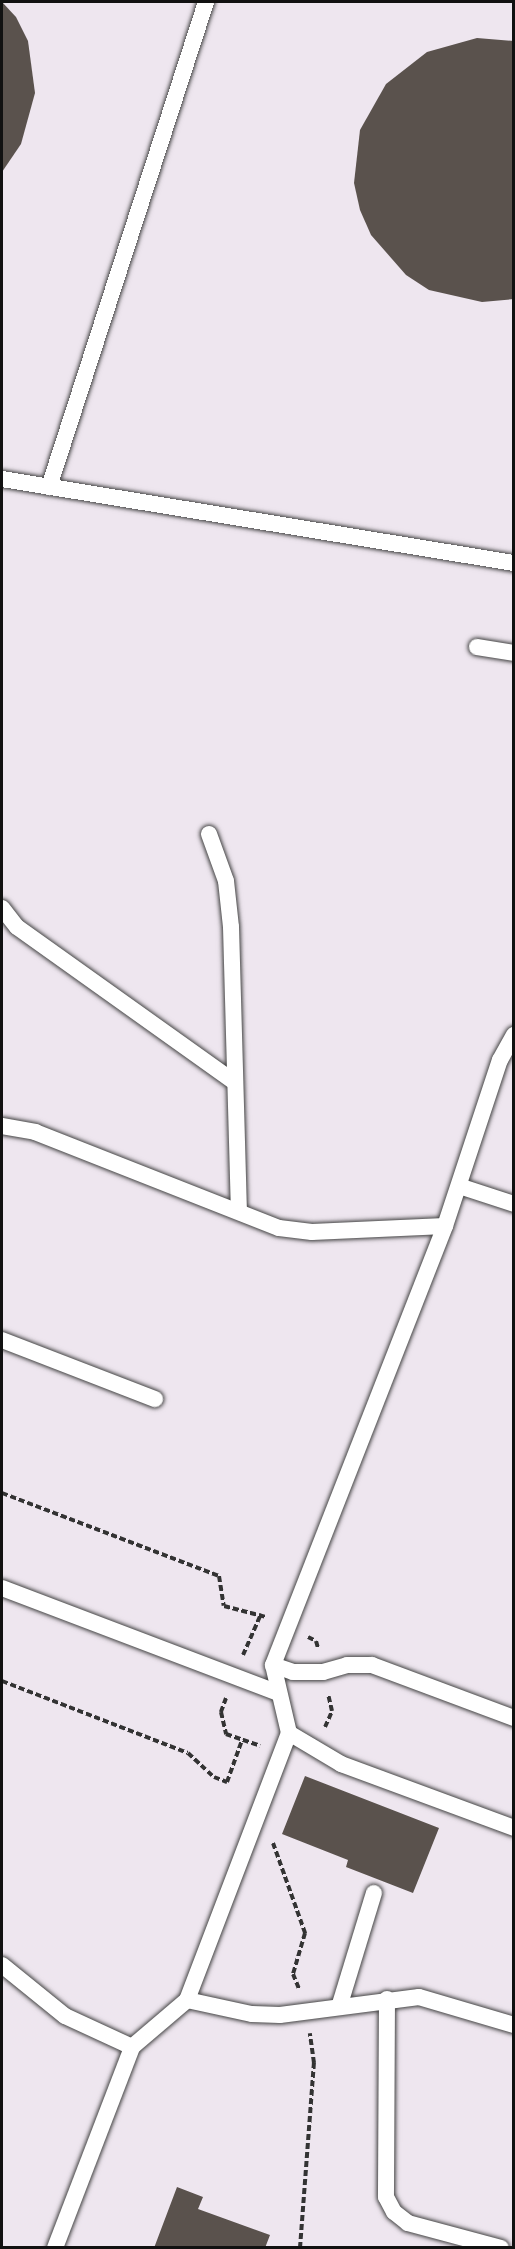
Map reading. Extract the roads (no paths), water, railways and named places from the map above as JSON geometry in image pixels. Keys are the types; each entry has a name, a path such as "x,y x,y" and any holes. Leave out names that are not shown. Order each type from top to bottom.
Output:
{"lane":[{"path":"48,487 206,2"},
{"path":"2,479 513,563"},
{"path":"477,647 513,653"},
{"path":"209,834 226,881 231,927 239,1211"},
{"path":"2,908 18,927 234,1082"},
{"path":"55,2247 132,2047 187,2000 289,1733 273,1665 445,1226 500,1060 513,1035"},
{"path":"2,1126 35,1132 294,1231 445,1226"},
{"path":"459,1186 513,1204"},
{"path":"2,1340 155,1399"},
{"path":"2,1588 278,1693"},
{"path":"273,1665 293,1672 323,1672 347,1665 372,1665 513,1718"},
{"path":"289,1733 341,1764 513,1828"},
{"path":"340,2004 374,1893"},
{"path":"2,1965 65,2016 132,2047"},
{"path":"187,2000 252,2014 280,2015 340,2004 387,1999 428,1999 513,2025"},
{"path":"387,1999 386,2197 394,2212 408,2223 501,2247"}]}
